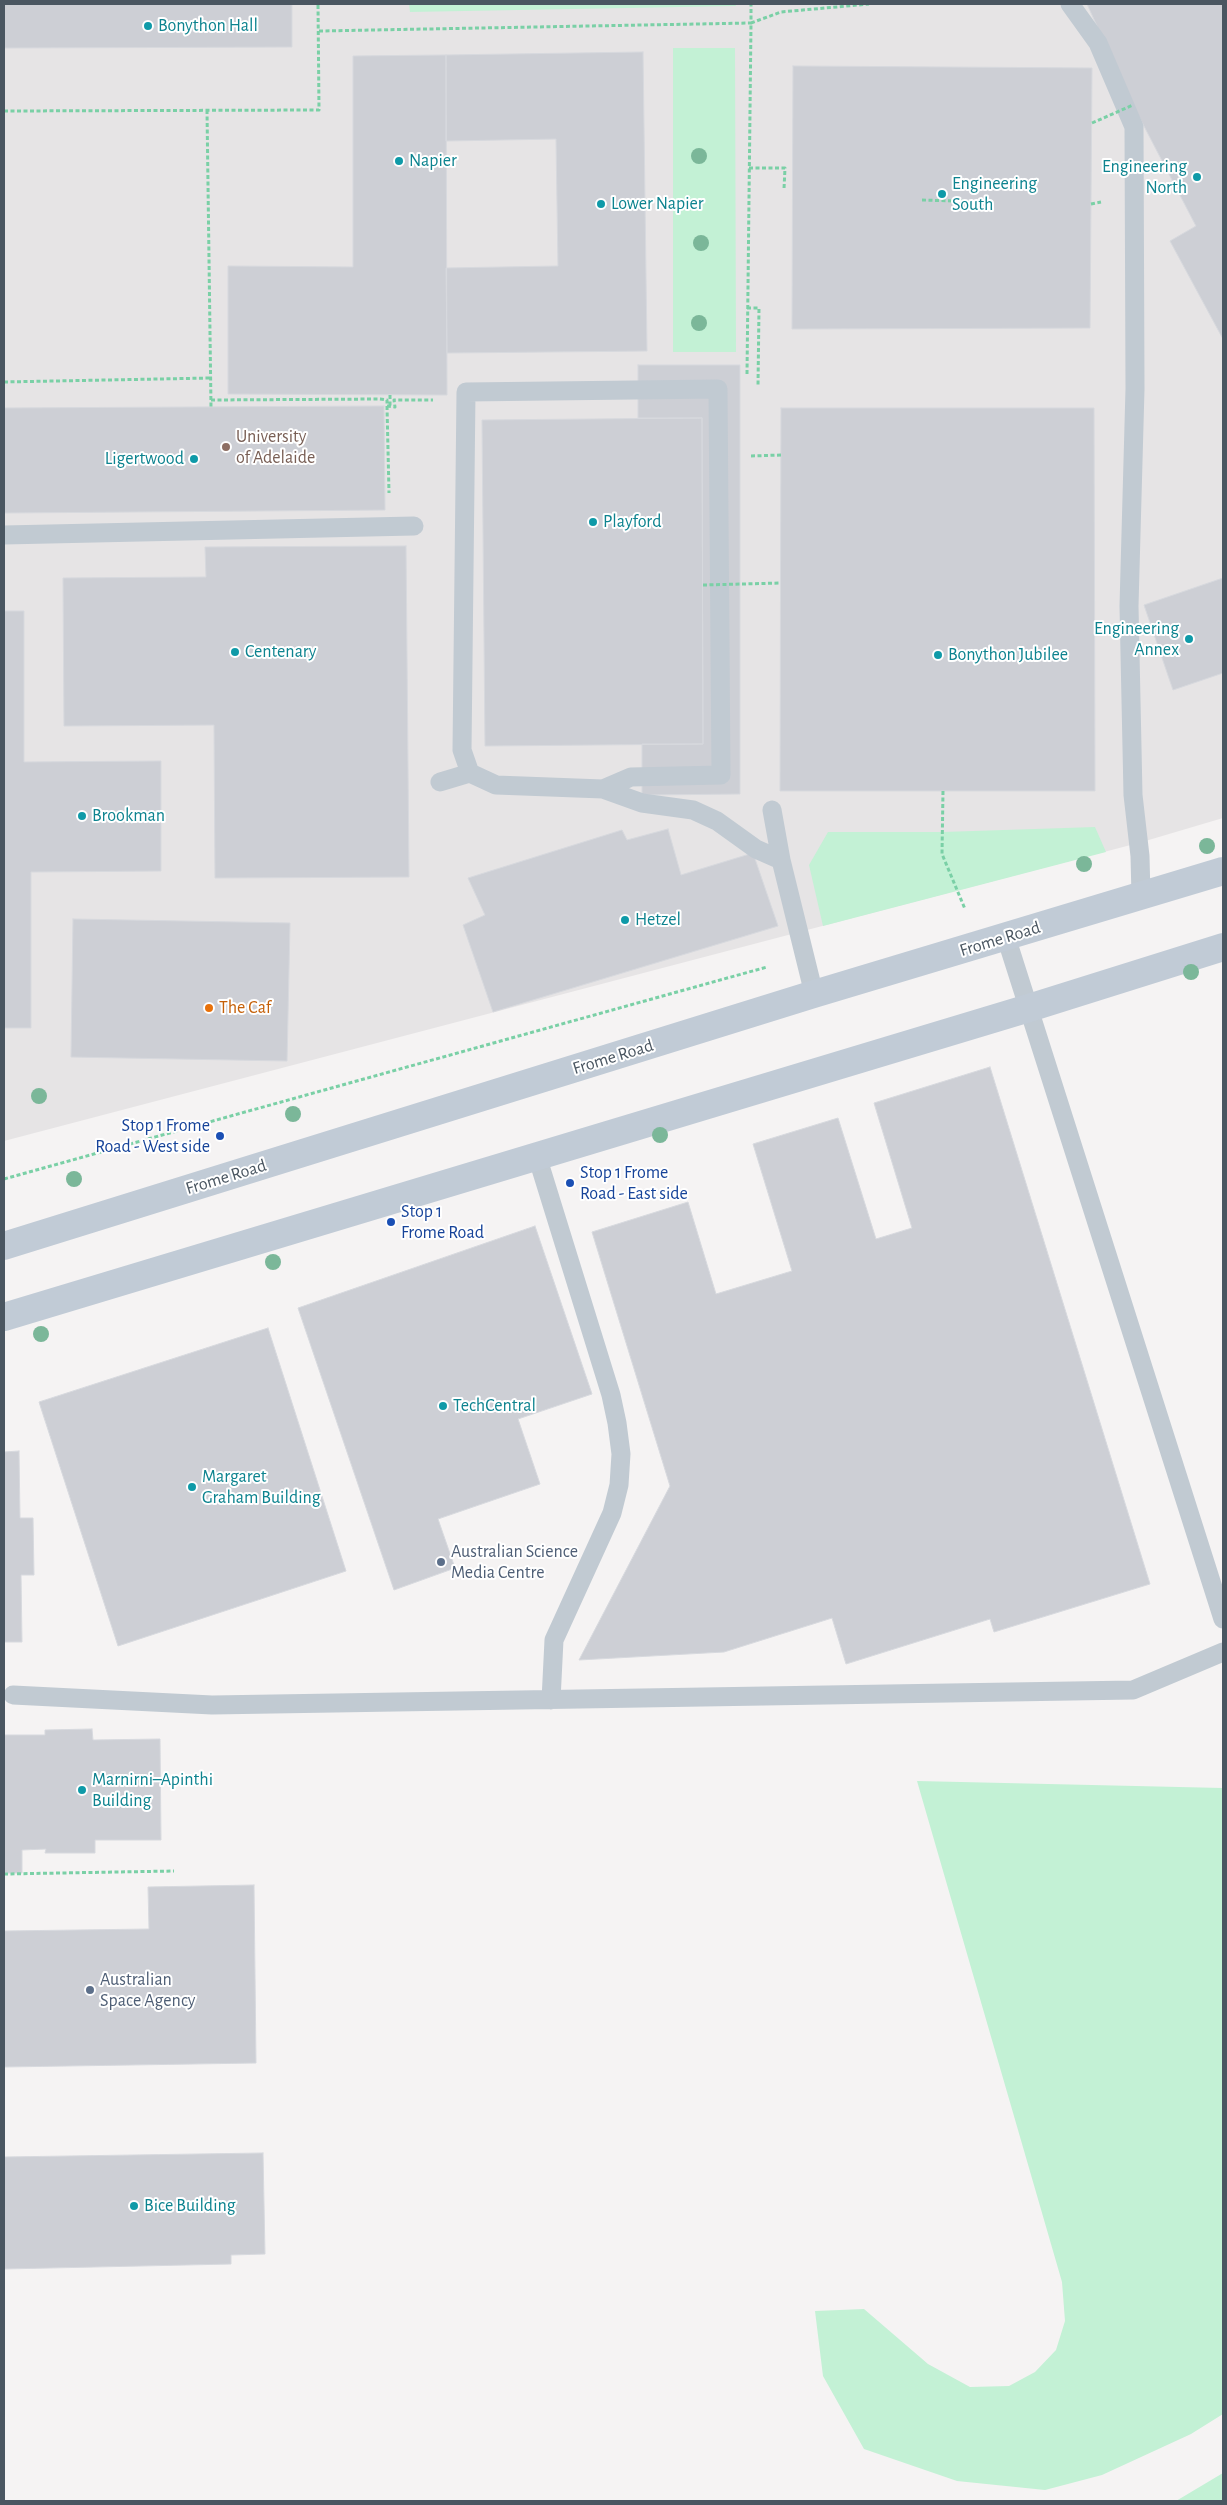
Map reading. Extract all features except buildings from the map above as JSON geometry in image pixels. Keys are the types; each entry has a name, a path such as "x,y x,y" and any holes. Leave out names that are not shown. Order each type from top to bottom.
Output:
{"main road":[{"name":"Frome Road","path":"4,1246 814,994 1223,871"},
{"path":"4,1316 1029,1008 1223,947"}],"lane":[{"path":"1070,4 1098,42 1134,127 1135,389 1129,606 1133,795 1140,856 1141,896"},
{"path":"470,773 462,750 466,392 718,388 720,775 631,777 603,789"},
{"path":"4,535 414,526"},
{"path":"440,782 470,773 496,785 603,789 642,803 693,810 717,821 756,849 781,860"},
{"path":"772,810 781,860 814,994"},
{"path":"1006,937 1223,1619"},
{"path":"537,1156 611,1395 617,1422 620,1454 619,1485 612,1513 554,1640 551,1700"},
{"path":"13,1695 212,1705 1133,1690 1223,1652"}],"path":[{"path":"4,111 319,110 318,4"},
{"path":"718,388 747,388 751,4"},
{"path":"319,31 750,23 782,12 869,4"},
{"path":"1092,123 1133,105"},
{"path":"207,110 211,407"},
{"path":"749,168 785,168 784,189"},
{"path":"922,200 986,202"},
{"path":"747,308 759,308 758,386"},
{"path":"4,382 210,378"},
{"path":"389,527 390,395"},
{"path":"211,400 380,399 387,400 389,406"},
{"path":"389,406 395,407 394,400 440,400"},
{"path":"748,457 781,455"},
{"path":"703,585 781,583"},
{"path":"943,791 942,854 965,909"},
{"path":"957,911 975,906"},
{"path":"4,1179 806,956"},
{"path":"4,1874 174,1871"}],"shaded area":[{"path":"4,4 1223,4 1223,818 1142,842 4,1141"}],"green space":[{"path":"409,4 735,4 736,6 410,12"},
{"path":"673,48 735,48 736,352 673,352"},
{"path":"1095,827 1106,852 823,926 809,865 828,832 943,832"},
{"path":"917,1781 1223,1788 1223,2414 1191,2434 1102,2475 1045,2490 957,2481 864,2449 823,2376 815,2311 864,2309 928,2364 970,2387 1009,2386 1035,2372 1056,2350 1065,2321 1062,2282"},
{"path":"1223,2473 1223,2501 1176,2501"}],"place":[{"name":"Bonython Hall","path":"148,26"},
{"name":"Napier","path":"399,161"},
{"name":"Engineering North","path":"1197,177"},
{"name":"Engineering South","path":"942,194"},
{"name":"Lower Napier","path":"601,204"},
{"name":"University of Adelaide","path":"226,447"},
{"name":"Ligertwood","path":"194,459"},
{"name":"Playford","path":"593,522"},
{"name":"Engineering Annex","path":"1189,639"},
{"name":"Centenary","path":"235,652"},
{"name":"Bonython Jubilee","path":"938,655"},
{"name":"Brookman","path":"82,816"},
{"name":"Hetzel","path":"625,920"},
{"name":"The Caf","path":"209,1008"},
{"name":"Stop 1 Frome Road - West side","path":"220,1136"},
{"name":"Stop 1 Frome Road - East side","path":"570,1183"},
{"name":"Stop 1 Frome Road","path":"391,1222"},
{"name":"TechCentral","path":"443,1406"},
{"name":"Margaret Graham Building","path":"192,1487"},
{"name":"Australian Science Media Centre","path":"441,1562"},
{"name":"Marnirni–Apinthi Building","path":"82,1790"},
{"name":"Australian Space Agency","path":"90,1990"},
{"name":"Bice Building","path":"134,2206"}]}
